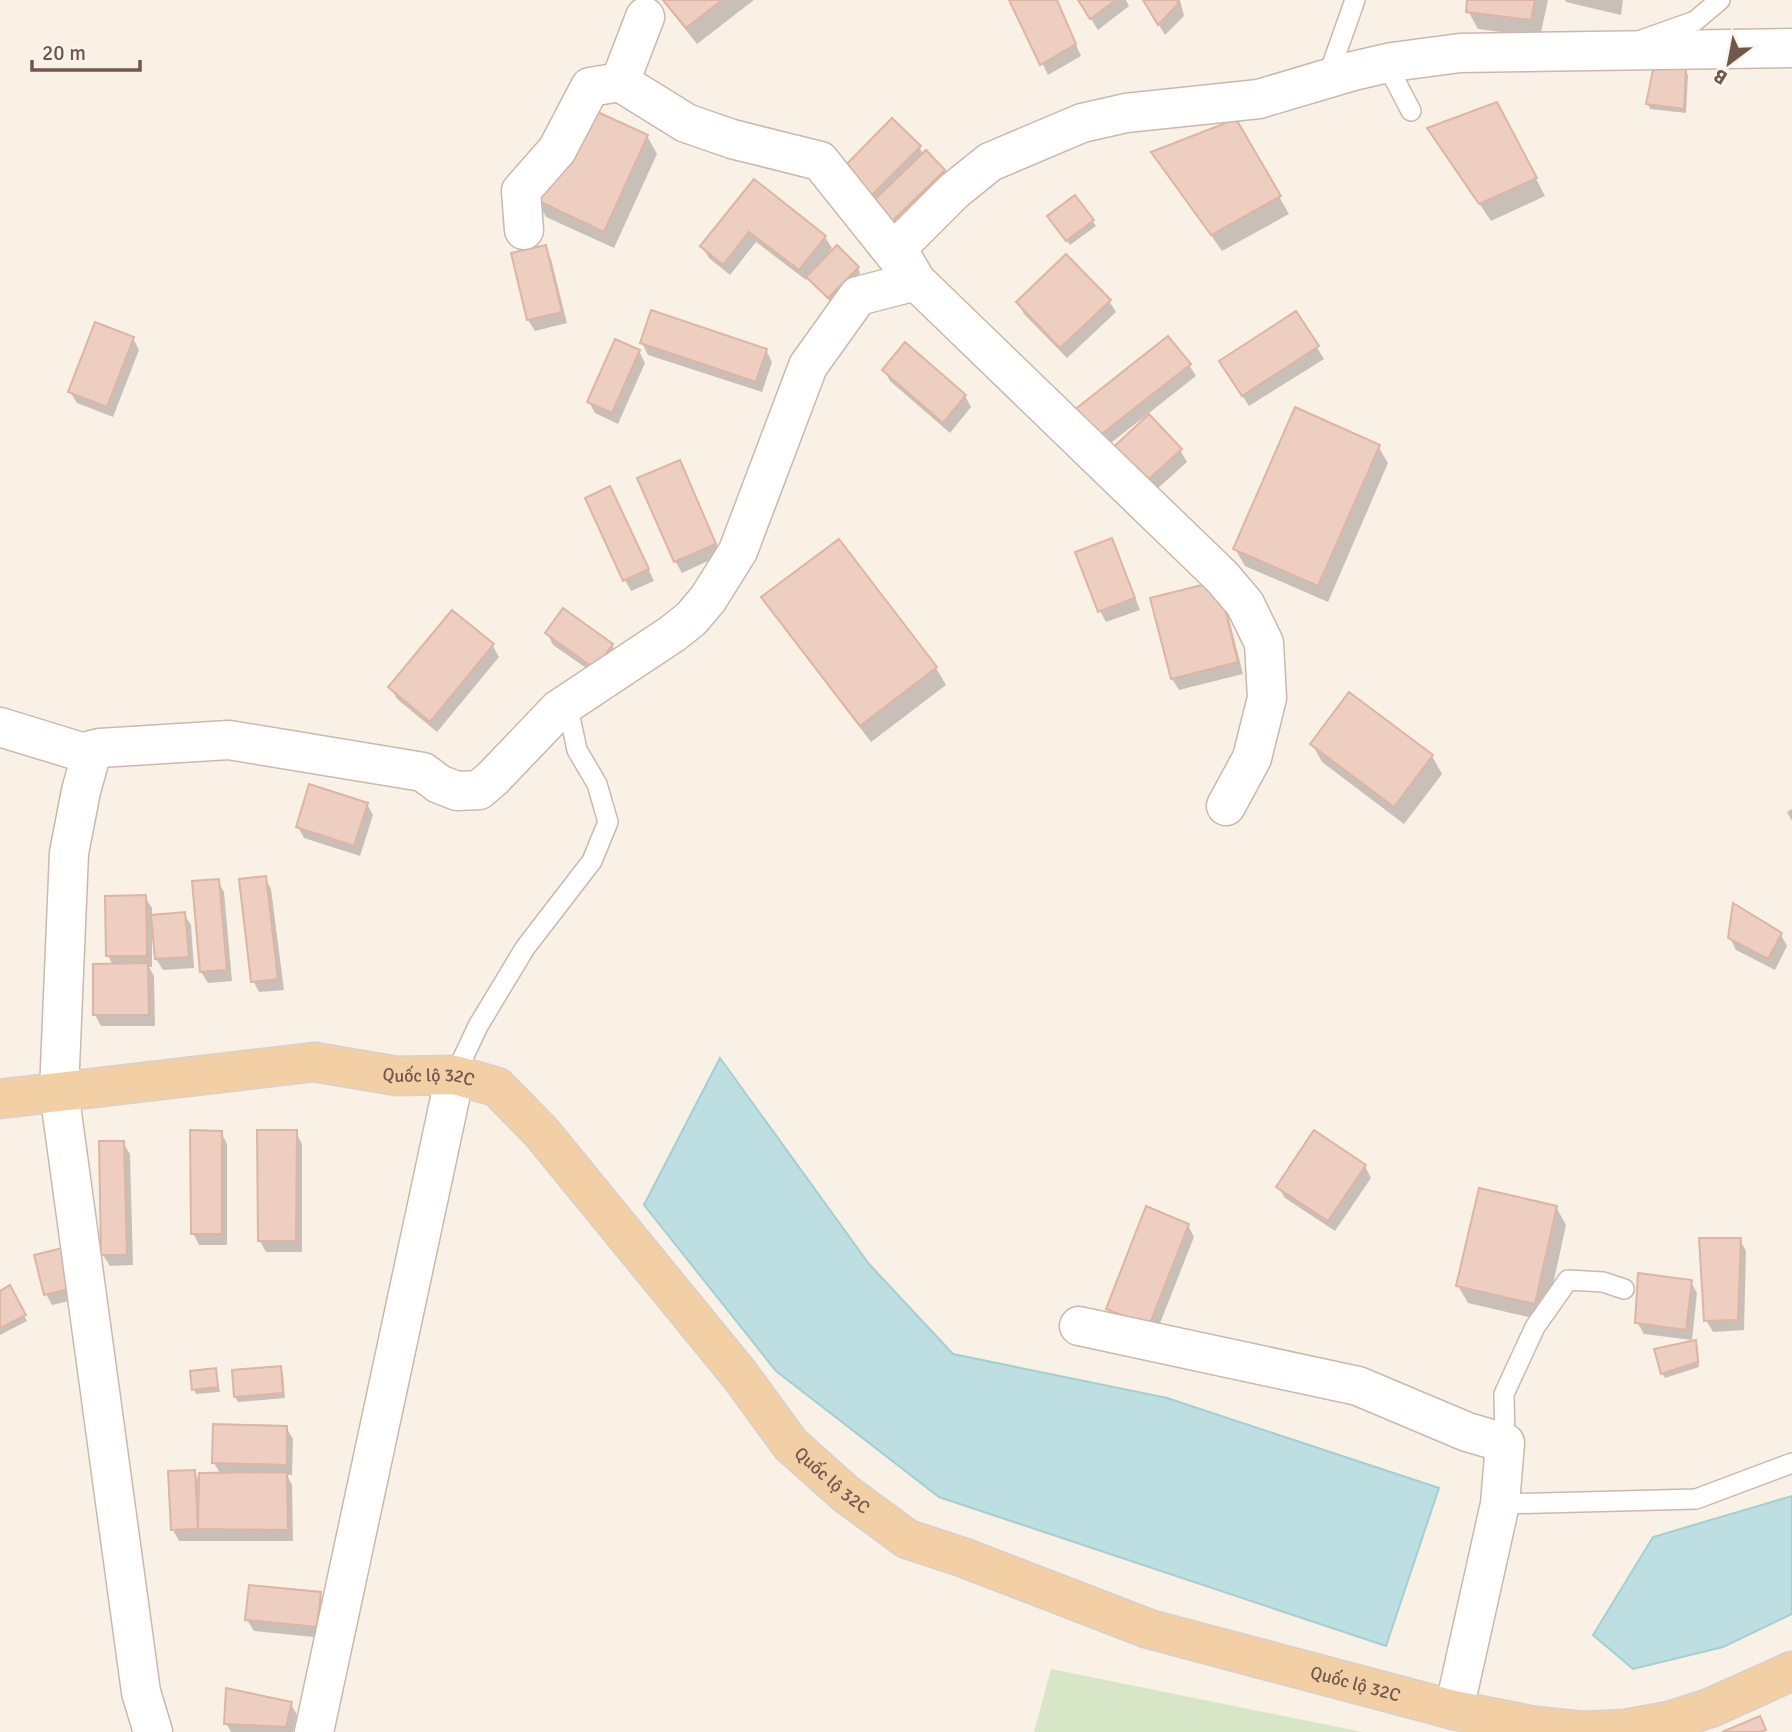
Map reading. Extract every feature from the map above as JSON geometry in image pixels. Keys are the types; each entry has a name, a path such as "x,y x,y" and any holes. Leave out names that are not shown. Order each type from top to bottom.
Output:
{"main road":[{"name":"Quốc lộ 32C","path":"0,1100 314,1062 397,1076 455,1075 497,1087 542,1133 740,1374 791,1445 846,1494 907,1539 962,1557 1149,1629 1454,1710 1547,1727 1583,1731 1625,1729 1669,1721 1710,1708 1792,1671"}],"street":[{"path":"620,82 645,17"},
{"path":"916,281 897,248 954,191 990,162 1082,123 1126,113 1259,99 1386,63 1460,53 1792,48"},
{"path":"524,230 521,191 557,150 590,88 620,82 686,124 732,139 820,161 916,281 1213,568 1245,604 1264,643 1267,698 1252,758 1226,806"},
{"path":"91,755 84,752 100,748 229,740 423,772 439,784 457,791 479,790 567,703 691,619 708,599 738,551 808,366 858,296 916,281"},
{"path":"0,727 91,755"},
{"path":"91,755 69,853 59,1091 141,1692 153,1732"},
{"path":"314,1732 455,1075"},
{"path":"1079,1326 1357,1386 1467,1432 1505,1443 1500,1504 1454,1710"}],"lane":[{"path":"1328,79 1355,0"},
{"path":"1610,51 1695,21 1720,0"},
{"path":"1386,63 1411,111"},
{"path":"455,1075 478,1026 525,948 592,861 608,822 597,784 578,750 567,703"},
{"path":"1505,1443 1504,1394 1535,1327 1568,1280 1603,1282 1624,1289"},
{"path":"1500,1504 1696,1499 1792,1463"}],"green space":[{"path":"1051,1669 1363,1732 1034,1732"}],"water":[{"path":"720,1058 869,1264 953,1354 1167,1398 1439,1488 1386,1646 939,1497 776,1371 644,1205"},
{"path":"1792,1496 1792,1614 1723,1647 1633,1669 1593,1635 1653,1537"}],"building":[{"path":"663,0 722,0 686,28"},
{"path":"1009,0 1057,0 1076,44 1040,65"},
{"path":"1078,0 1116,0 1090,19"},
{"path":"1143,0 1177,0 1178,4 1158,25"},
{"path":"1467,0 1535,0 1531,20 1466,12"},
{"path":"1654,65 1686,69 1684,109 1646,104"},
{"path":"1497,102 1537,178 1479,204 1427,128"},
{"path":"578,103 648,135 604,232 534,199"},
{"path":"892,118 921,146 864,203 836,175"},
{"path":"1236,119 1281,196 1211,235 1151,152"},
{"path":"926,150 945,170 886,227 867,207"},
{"path":"754,179 826,236 799,270 749,232 723,265 700,246"},
{"path":"1075,195 1094,220 1066,241 1047,216"},
{"path":"546,245 562,312 527,320 511,253"},
{"path":"837,245 859,267 828,298 806,277"},
{"path":"1066,254 1111,300 1060,348 1016,302"},
{"path":"651,310 767,349 756,382 640,343"},
{"path":"1296,311 1319,346 1242,396 1219,361"},
{"path":"95,322 134,337 107,407 68,392"},
{"path":"1168,336 1191,364 1085,447 1063,419"},
{"path":"615,339 640,350 612,413 587,402"},
{"path":"905,342 966,395 943,423 882,370"},
{"path":"1295,407 1380,445 1318,586 1233,549"},
{"path":"1149,414 1182,449 1138,489 1106,454"},
{"path":"680,460 716,544 674,562 637,478"},
{"path":"610,486 649,569 623,581 585,498"},
{"path":"1112,538 1135,598 1098,612 1075,552"},
{"path":"839,539 937,667 860,726 761,597"},
{"path":"1218,581 1238,662 1171,679 1150,598"},
{"path":"563,608 613,644 595,669 545,633"},
{"path":"452,610 494,644 430,722 388,687"},
{"path":"1349,692 1433,755 1394,807 1310,744"},
{"path":"309,784 368,803 354,846 296,827"},
{"path":"266,876 278,979 251,982 239,879"},
{"path":"219,879 227,970 200,972 192,881"},
{"path":"146,895 147,956 106,956 105,896"},
{"path":"1733,903 1782,933 1768,959 1728,938"},
{"path":"185,912 189,957 155,959 151,915"},
{"path":"148,963 149,1015 93,1015 93,964"},
{"path":"190,1130 222,1131 222,1234 191,1234"},
{"path":"257,1130 297,1130 296,1241 258,1241"},
{"path":"1314,1130 1366,1165 1328,1221 1276,1187"},
{"path":"99,1141 124,1141 127,1255 101,1255"},
{"path":"1479,1188 1557,1206 1535,1304 1456,1286"},
{"path":"1146,1206 1189,1224 1149,1326 1106,1309"},
{"path":"1699,1238 1741,1238 1738,1320 1704,1321"},
{"path":"71,1246 81,1286 44,1295 34,1255"},
{"path":"1638,1273 1692,1280 1686,1330 1635,1323"},
{"path":"10,1285 26,1315 0,1328 0,1291"},
{"path":"1696,1340 1698,1362 1661,1374 1654,1349"},
{"path":"281,1366 283,1393 234,1397 232,1370"},
{"path":"216,1368 218,1387 192,1390 190,1371"},
{"path":"213,1424 287,1426 287,1465 212,1463"},
{"path":"195,1470 198,1529 171,1530 168,1471"},
{"path":"287,1472 288,1530 198,1529 199,1473"},
{"path":"249,1585 321,1592 317,1627 245,1620"},
{"path":"226,1688 292,1702 286,1727 224,1724"},
{"path":"1760,1716 1766,1730 1722,1732"}]}
